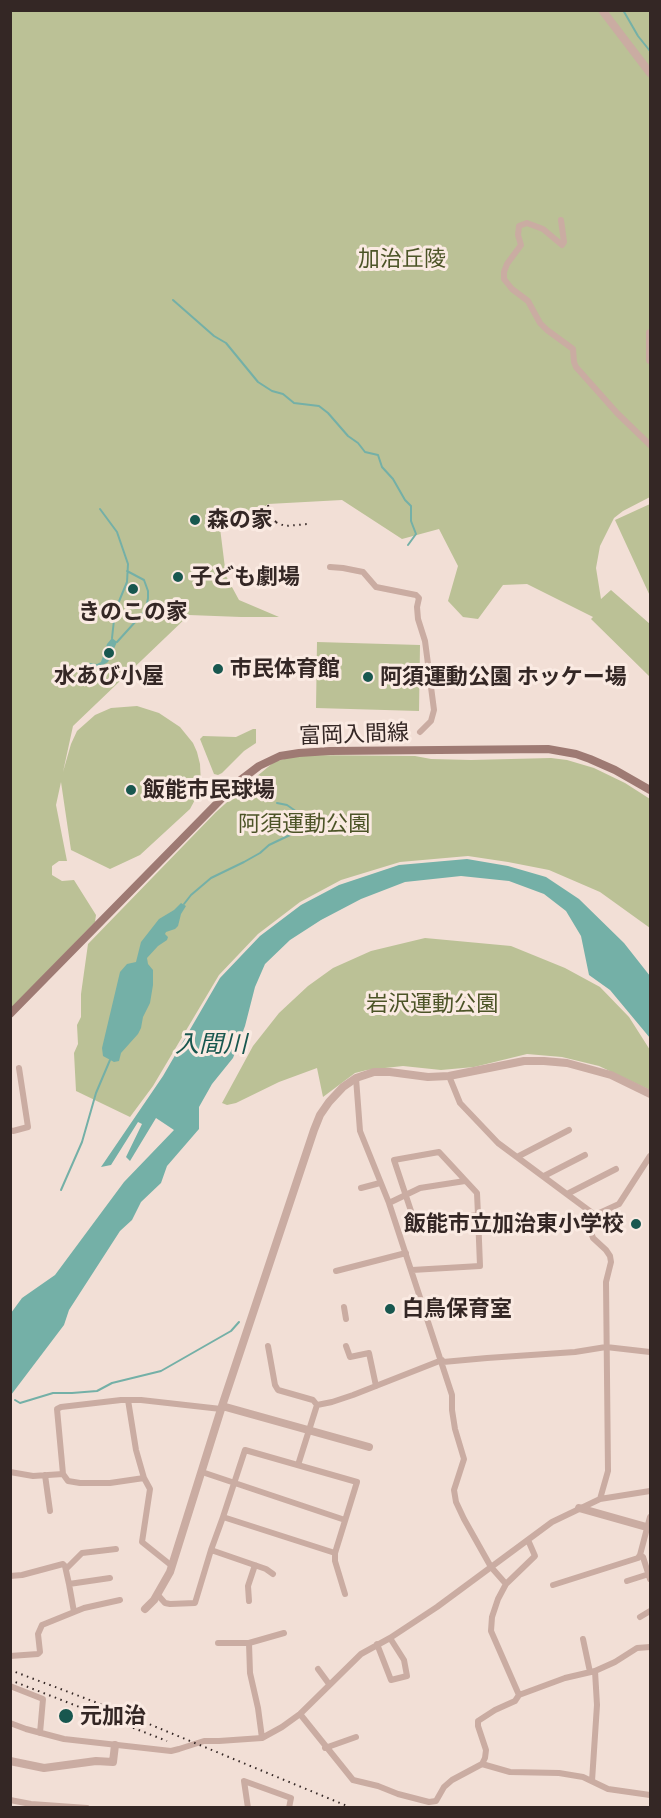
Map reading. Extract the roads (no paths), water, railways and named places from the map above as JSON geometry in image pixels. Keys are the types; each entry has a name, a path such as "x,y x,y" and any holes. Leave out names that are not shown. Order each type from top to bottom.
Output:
{"main road":[{"name":"富岡入間線","path":"10,1014 238,783 259,766 280,756 330,751 548,749 590,759 651,790"}],"street":[{"path":"602,10 651,73"},
{"path":"561,220 564,242 562,245 543,229 527,222 519,226 518,235 521,245 507,264 504,279 512,289 528,301 547,330 573,349 574,364 616,413 651,445"},
{"path":"651,333 651,360"},
{"path":"330,567 343,567 363,572 376,586 416,595 419,598 418,620 425,641 434,710 431,722 420,732"},
{"path":"145,1609 157,1594 172,1566 314,1130 320,1115 343,1087 356,1078 374,1072 428,1077 449,1076 524,1061 544,1061 567,1063 600,1072 651,1094"},
{"path":"10,1130 28,1127 19,1068"},
{"path":"449,1076 460,1103 498,1143 595,1215"},
{"path":"356,1078 360,1131 389,1203 452,1395 455,1429 464,1459 454,1490 456,1502 491,1567 506,1584"},
{"path":"517,1157 569,1130"},
{"path":"412,1270 480,1266 478,1215 477,1193 439,1152 394,1160 416,1223 478,1215"},
{"path":"544,1176 585,1155"},
{"path":"595,1215 619,1204 651,1156"},
{"path":"567,1194 616,1169"},
{"path":"389,1203 420,1188 465,1181"},
{"path":"360,1188 380,1183"},
{"path":"595,1215 591,1232 593,1238 610,1256 606,1282 608,1471 600,1499"},
{"path":"336,1271 406,1253"},
{"path":"344,1306 346,1319"},
{"path":"268,1346 275,1385 278,1390 313,1400 317,1405"},
{"path":"346,1346 350,1357 369,1353 376,1386"},
{"path":"317,1405 332,1402 442,1361 575,1352 606,1347 651,1352"},
{"path":"128,1400 136,1450 144,1478 150,1488 142,1542 172,1566"},
{"path":"144,1478 110,1483 68,1482 63,1474 57,1409 128,1400 222,1407 369,1447"},
{"path":"298,1465 317,1405"},
{"path":"157,1594 165,1603 195,1603 245,1450 357,1482 335,1553 345,1594"},
{"path":"10,1472 33,1476 63,1474"},
{"path":"202,1472 345,1520"},
{"path":"45,1475 50,1511"},
{"path":"10,1724 73,1740 175,1750 204,1741 262,1738 300,1714 356,1659 437,1607 552,1522 600,1499 651,1491"},
{"path":"579,1508 649,1528"},
{"path":"223,1517 335,1553"},
{"path":"553,1585 638,1558 651,1517"},
{"path":"519,1695 491,1631 492,1617 506,1584 535,1556 528,1540"},
{"path":"66,1569 82,1553 116,1549"},
{"path":"212,1550 266,1569 273,1574"},
{"path":"627,1581 650,1576 643,1557 640,1555"},
{"path":"10,1576 63,1564 66,1569 74,1612"},
{"path":"249,1601 248,1586 255,1565"},
{"path":"69,1584 110,1578"},
{"path":"10,1656 38,1654 40,1652 38,1637 41,1626 74,1612 120,1600"},
{"path":"640,1617 651,1611"},
{"path":"218,1643 249,1643 284,1633"},
{"path":"377,1644 392,1680 407,1676 404,1660 390,1638"},
{"path":"583,1639 593,1672 597,1705 592,1781"},
{"path":"249,1643 250,1674 262,1738"},
{"path":"436,1801 444,1787 452,1780 482,1764 486,1750 478,1721 515,1701 519,1695 565,1678 593,1672 637,1648 651,1647"},
{"path":"318,1669 329,1684"},
{"path":"10,1686 42,1699 40,1733"},
{"path":"300,1714 353,1780 423,1801 436,1801"},
{"path":"325,1748 356,1737"},
{"path":"10,1761 44,1768 96,1761 113,1762 114,1745"},
{"path":"482,1764 510,1772 559,1773 583,1777 608,1789 651,1795"},
{"path":"248,1808 244,1781 291,1798 289,1808"},
{"path":"10,1800 30,1804 87,1808"},
{"path":"436,1801 442,1808"}],"water":[{"path":"112,638 117,642 108,662 95,668 84,684 76,684 75,681 83,667 89,663 101,662 107,644"},
{"name":"入間川","path":"467,859 508,866 546,877 579,899 624,943 650,976 650,1038 610,990 589,975 581,936 566,911 544,894 509,881 461,876 405,882 361,899 321,920 290,940 265,964 255,987 245,1026 233,1058 212,1084 199,1107 199,1129 167,1166 161,1183 141,1202 132,1220 120,1231 69,1310 64,1325 11,1395 11,1313 22,1298 55,1275 124,1182 174,1130 156,1118 130,1161 126,1157 142,1124 138,1122 111,1165 101,1167 163,1076 220,978 260,936 301,905 339,885 399,865"},
{"path":"181,903 186,906 178,926 166,932 167,940 147,958 153,970 153,985 150,1003 143,1017 141,1028 121,1053 119,1061 114,1062 103,1056 102,1048 120,972 127,964 136,962 141,942 159,919"}],"waterway":[{"path":"623,10 650,51"},
{"path":"173,300 214,336 226,343 258,382 272,391 283,394 294,403 319,406 365,452 378,455 382,467 411,506 411,521 416,534 408,545"},
{"path":"100,509 117,532 128,564 127,582 115,611 112,638"},
{"path":"117,642 146,610 148,598 144,580 127,571"},
{"path":"184,904 211,878 260,853 269,845 312,821 313,813 297,812 287,805 277,803"},
{"path":"61,1190 82,1142 96,1093 110,1060"},
{"path":"15,1400 20,1403 53,1393 97,1391 112,1383 161,1371 231,1331 239,1322"}],"railway":[{"path":"268,505 273,520 280,524"},
{"path":"217,529 266,521 285,526 308,524"},
{"path":"10,1670 103,1705 352,1808"},
{"path":"10,1680 167,1741"}],"place":[{"name":"森の家","path":"195,520"},
{"name":"子ども劇場","path":"178,577"},
{"name":"きのこの家","path":"133,589"},
{"name":"水あび小屋","path":"109,653"},
{"name":"市民体育館","path":"218,669"},
{"name":"阿須運動公園 ホッケー場","path":"368,677"},
{"name":"飯能市民球場","path":"131,790"},
{"name":"飯能市立加治東小学校","path":"636,1224"},
{"name":"白鳥保育室","path":"390,1309"},
{"name":"元加治","path":"66,1716"}],"park label":[{"name":"加治丘陵","path":"402,259"},
{"name":"阿須運動公園","path":"304,824"},
{"name":"岩沢運動公園","path":"432,1004"}]}
